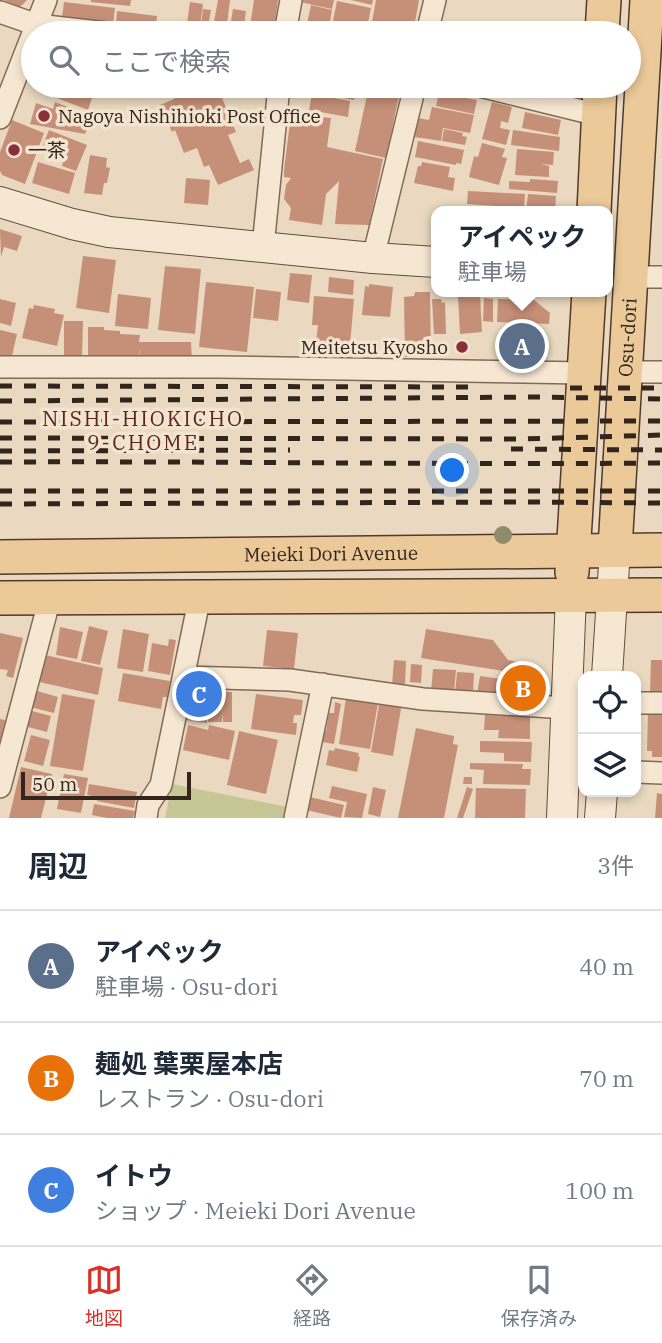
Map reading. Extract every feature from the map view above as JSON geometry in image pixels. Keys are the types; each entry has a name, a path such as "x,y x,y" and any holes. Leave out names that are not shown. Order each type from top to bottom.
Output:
{"main road":[{"path":"603,21 604,0"},
{"name":"Osu-dori","path":"615,550 626,372 647,277 647,0"},
{"path":"594,206 599,101"},
{"name":"Osu-dori","path":"571,595 589,297"},
{"name":"Meieki Dori Avenue","path":"0,558 662,550"},
{"path":"0,598 662,595"}],"street":[{"path":"38,21 46,0"},
{"path":"287,21 291,0"},
{"path":"430,21 435,0"},
{"path":"0,12 26,21"},
{"path":"0,118 21,65"},
{"path":"264,247 278,98"},
{"path":"373,258 412,98"},
{"path":"575,98 599,101"},
{"path":"0,202 108,232 431,262"},
{"path":"0,367 218,367 586,373"},
{"path":"626,372 662,372"},
{"name":"Osu-dori","path":"607,671 615,550"},
{"name":"Osu-dori","path":"562,818 571,595"},
{"path":"146,818 148,805 161,785 200,597"},
{"path":"0,787 50,598"},
{"path":"184,677 290,680 423,699 566,708"},
{"path":"295,818 323,684"},
{"path":"641,703 662,703"},
{"path":"641,772 662,774"},
{"path":"600,818 602,797"}],"green space":[{"path":"172,784 288,807 285,818 165,818"}],"building":[{"path":"3,0 27,0 20,7"},
{"path":"91,0 131,0 130,6"},
{"path":"218,0 230,0 227,21 214,21"},
{"path":"254,0 278,0 275,21 251,21"},
{"path":"334,0 332,9 300,2"},
{"path":"351,0 373,0 372,5"},
{"path":"376,0 419,0 415,21 372,21"},
{"path":"337,1 371,8 368,21 333,21"},
{"path":"64,2 115,8 113,21 62,18"},
{"path":"190,2 203,4 201,21 187,21"},
{"path":"311,5 332,10 330,21 308,21"},
{"path":"203,9 211,10 209,21 201,21"},
{"path":"233,9 246,11 245,21 231,21"},
{"path":"117,11 157,16 157,21 116,21"},
{"path":"57,98 92,98 88,110"},
{"path":"222,98 236,132 228,135 240,163 249,159 254,170 218,185 209,165 204,167 197,148 184,153 175,130 172,132 160,105 174,99"},
{"path":"311,98 350,101 348,117 309,110"},
{"path":"366,98 399,98 386,158 355,151"},
{"path":"438,98 477,100 474,114 436,106"},
{"path":"55,102 93,117 85,134 30,124 36,103 53,109"},
{"path":"492,102 512,107 508,123 501,121 500,128 510,130 506,145 482,139"},
{"path":"432,107 474,115 470,133 443,128 441,141 415,137 418,118 429,120"},
{"path":"525,112 561,120 558,135 522,128"},
{"path":"291,114 331,118 327,147 383,159 369,225 335,224 339,181 326,194 322,225 289,220 291,208 284,199 286,185 291,178 284,177 284,170"},
{"path":"12,120 44,133 25,184 2,175 0,171 0,152"},
{"path":"444,129 463,133 462,136 467,137 465,145 442,141"},
{"path":"49,130 87,145 76,171 62,166 64,159 42,148"},
{"path":"513,130 560,137 559,151 511,145"},
{"path":"418,141 464,150 461,164 415,157"},
{"path":"482,143 505,149 502,157 507,158 499,185 469,177 474,156 478,157"},
{"path":"517,149 554,152 553,165 540,164 549,166 549,177 515,175"},
{"path":"90,155 107,158 106,167 110,168 102,195 84,193"},
{"path":"38,162 75,173 69,194 32,183"},
{"path":"422,162 450,167 448,177 455,178 453,191 414,183 418,166 421,166"},
{"path":"186,178 210,180 208,205 184,203"},
{"path":"530,179 558,181 557,193 509,189 509,181 530,182"},
{"path":"468,191 525,194 524,206 467,204"},
{"path":"528,194 556,196 555,206 527,206"},
{"path":"0,229 22,236 17,251 4,247 1,257"},
{"path":"83,256 116,260 109,313 76,308"},
{"path":"165,266 201,269 195,334 158,330"},
{"path":"290,273 312,275 309,303 287,300"},
{"path":"329,277 354,280 353,295 328,292"},
{"path":"206,282 254,287 247,352 199,347"},
{"path":"369,284 393,287 390,317 362,315 365,286 369,287"},
{"path":"256,289 281,292 278,321 253,318"},
{"path":"415,292 430,292 431,357 405,357 404,297 414,296"},
{"path":"118,294 151,298 148,329 115,326"},
{"path":"314,296 354,299 350,345 316,342 318,325 312,325"},
{"path":"458,297 480,297 482,332 460,334"},
{"path":"484,298 493,299 493,322 483,321"},
{"path":"0,299 16,303 11,326 0,323"},
{"path":"432,299 445,302 446,334 434,334"},
{"path":"498,299 534,300 550,313 549,324 497,322"},
{"path":"34,305 55,309 54,313 64,315 57,346 22,338 29,308 33,309"},
{"path":"64,321 83,321 82,360 64,360"},
{"path":"88,327 104,327 104,330 120,331 120,334 140,335 139,342 191,342 192,361 140,361 140,348 139,359 88,359"},
{"path":"0,330 17,334 11,360 0,358"},
{"path":"312,350 344,350 344,360 312,360"},
{"path":"89,626 108,631 100,665 81,661"},
{"path":"60,627 83,632 77,659 56,655"},
{"path":"123,629 149,634 143,672 117,668"},
{"path":"426,629 493,640 508,660 524,663 522,674 421,658"},
{"path":"267,630 298,633 294,669 263,666"},
{"path":"0,633 23,638 13,678 6,676 8,670 0,669"},
{"path":"169,639 176,640 170,675 148,671 152,643 168,646"},
{"path":"45,655 103,668 98,695 39,682"},
{"path":"394,660 406,661 405,686 392,685"},
{"path":"651,660 662,660 662,693 650,692"},
{"path":"411,664 422,665 421,683 410,682"},
{"path":"433,669 456,670 454,693 431,692"},
{"path":"457,672 474,673 473,695 455,694"},
{"path":"123,673 170,681 161,709 118,701"},
{"path":"480,676 502,679 500,697 477,694"},
{"path":"507,677 535,680 533,698 505,694"},
{"path":"207,685 207,723 186,720 191,692"},
{"path":"208,689 232,692 232,722 223,722 223,709 222,722 208,722"},
{"path":"34,690 58,697 54,713 30,707"},
{"path":"62,694 95,700 83,771 50,766"},
{"path":"256,694 303,700 301,715 294,715 293,723 297,723 296,735 251,729"},
{"path":"346,698 378,703 370,749 339,744"},
{"path":"380,699 402,703 393,756 371,752"},
{"path":"335,702 341,704 334,744 322,742 329,713 334,713"},
{"path":"648,710 662,710 662,757 652,757 652,751 647,751"},
{"path":"32,711 51,716 47,732 28,727"},
{"path":"485,715 530,716 530,739 498,738 499,730 484,730"},
{"path":"0,719 5,720 1,738 0,738"},
{"path":"188,725 208,730 209,725 235,731 229,760 183,750"},
{"path":"416,728 454,736 453,744 458,745 444,818 398,818"},
{"path":"239,731 278,740 266,794 227,785"},
{"path":"31,735 50,740 43,766 24,761"},
{"path":"480,741 532,742 531,762 504,761 504,753 480,752"},
{"path":"335,748 359,753 357,772 326,765 329,750 334,751"},
{"path":"470,763 523,764 522,769 531,769 530,785 483,784 484,770 470,769"},
{"path":"21,767 52,774 41,818 9,818"},
{"path":"64,774 88,778 81,813 57,809"},
{"path":"464,777 472,777 472,784 463,784"},
{"path":"89,784 137,792 134,808 97,801 98,797 87,795"},
{"path":"332,786 367,794 362,818 344,817 347,802 329,798"},
{"path":"373,787 386,790 380,817 368,814"},
{"path":"467,787 473,789 463,818 457,818"},
{"path":"476,788 526,789 525,818 475,818"},
{"path":"657,793 662,794 662,818 655,818"},
{"path":"310,797 344,805 341,818 306,810"},
{"path":"94,804 135,811 133,818 107,818 92,815"}],"railway":[{"path":"0,386 469,387"},
{"path":"570,388 662,388"},
{"path":"0,401 533,397 662,399"},
{"path":"0,422 662,421"},
{"path":"0,438 523,439 662,435"},
{"path":"511,449 662,450"},
{"path":"0,451 290,450"},
{"path":"0,462 662,463"},
{"path":"0,491 662,491"},
{"path":"0,504 662,503"}],"place":[{"name":"Nagoya Nishihioki Post Office","path":"44,116"},
{"name":"一茶","path":"14,150"},
{"name":"アイペック","path":"522,346"},
{"name":"Meitetsu Kyosho","path":"462,347"},
{"name":"麺処 葉栗屋本店","path":"523,688"},
{"name":"イトウ","path":"199,694"}],"district":[{"name":"NISHI-HIOKICHO 9-CHOME","path":"143,431"}]}
